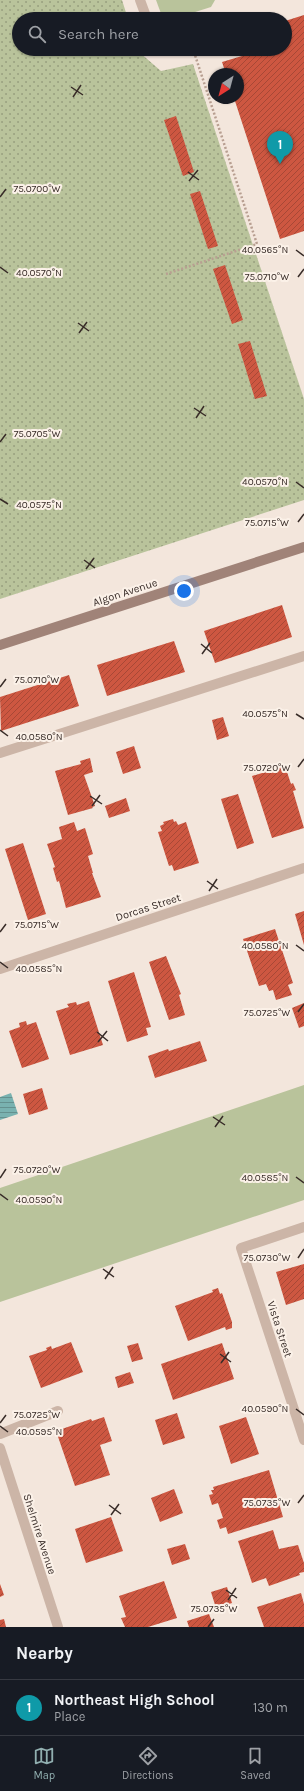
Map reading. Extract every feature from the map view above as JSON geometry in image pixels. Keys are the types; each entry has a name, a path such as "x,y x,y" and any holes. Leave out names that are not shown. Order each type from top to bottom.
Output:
{"street":[{"path":"140,0 144,12"},
{"name":"Algon Avenue","path":"0,645 304,547"},
{"path":"0,754 304,656"},
{"name":"Dorcas Street","path":"0,969 304,868"},
{"name":"Vista Street","path":"304,1227 241,1248 304,1440"},
{"path":"0,1434 58,1411"},
{"name":"Shelmire Avenue","path":"0,1448 58,1627"}],"path":[{"path":"166,274 257,244 195,56"}],"green space":[{"path":"0,0 122,0 126,12 12,12 12,56 144,56 161,71 193,64 304,399 304,500 0,599"},
{"path":"156,0 215,0 211,7 195,12 160,12"},
{"path":"304,1085 304,1200 0,1302 0,1188"}],"water":[{"path":"11,1093 18,1114 0,1120 0,1097"}],"building":[{"path":"304,15 304,231 280,239 236,104 244,104 244,68 224,68 222,62 242,56 292,56 292,19"},
{"path":"176,116 194,172 183,176 164,120"},
{"path":"200,191 218,246 208,249 190,194"},
{"path":"225,265 243,320 232,324 213,269"},
{"path":"250,341 267,396 255,399 238,344"},
{"path":"282,605 292,637 215,663 204,631"},
{"path":"174,641 185,672 107,696 97,665"},
{"path":"69,675 79,706 1,731 0,697"},
{"path":"223,717 229,736 217,740 212,720"},
{"path":"134,746 141,768 123,774 116,752"},
{"path":"90,758 93,772 84,775 95,806 92,807 93,808 68,815 55,771 81,764 80,761"},
{"path":"285,766 291,784 293,783 296,790 293,791 304,828 272,838 252,776"},
{"path":"238,794 254,843 237,849 221,799"},
{"path":"126,798 130,811 109,818 105,806"},
{"path":"173,819 178,825 186,822 199,863 174,871 172,865 169,866 158,832 162,831 160,826 164,824 163,822"},
{"path":"74,822 77,831 85,828 93,854 88,856 92,873 101,897 66,908 59,881 57,882 53,868 55,867 47,844 62,839 59,827"},
{"path":"23,843 46,914 28,920 5,849"},
{"path":"304,911 304,945 295,914"},
{"path":"275,929 293,983 288,985 292,995 276,1000 273,990 269,991 266,984 259,986 243,939"},
{"path":"166,956 181,994 179,995 185,1015 169,1020 149,962"},
{"path":"134,972 151,1027 146,1028 148,1035 127,1042 108,981"},
{"path":"89,1001 103,1045 70,1055 56,1011 69,1007 67,1004 76,1002 77,1005"},
{"path":"304,1003 304,1026 299,1028 292,1008"},
{"path":"26,1021 27,1025 36,1022 49,1059 22,1068 9,1031 20,1027 19,1023"},
{"path":"200,1041 207,1061 155,1078 148,1056"},
{"path":"42,1088 48,1109 29,1115 23,1094"},
{"path":"304,1264 304,1299 286,1305 276,1272"},
{"path":"218,1288 220,1294 222,1293 232,1322 232,1328 226,1330 225,1327 188,1341 175,1306 213,1292 212,1290"},
{"path":"71,1342 83,1372 41,1388 29,1356 47,1350 46,1348 51,1346 52,1349"},
{"path":"138,1343 143,1359 132,1362 127,1346"},
{"path":"222,1343 234,1379 173,1400 161,1364"},
{"path":"130,1372 134,1383 118,1388 115,1377"},
{"path":"177,1413 185,1438 163,1445 155,1420"},
{"path":"104,1417 112,1441 100,1445 110,1475 75,1486 56,1431 91,1419 92,1421"},
{"path":"246,1417 259,1454 231,1464 219,1426"},
{"path":"269,1470 283,1517 228,1534 226,1527 220,1529 217,1520 223,1518 218,1503 212,1505 209,1495 213,1494 211,1490 214,1490 213,1487"},
{"path":"174,1489 183,1513 160,1522 151,1498"},
{"path":"111,1517 123,1551 86,1563 75,1529"},
{"path":"273,1530 279,1549 298,1545 304,1563 304,1572 299,1573 300,1575 269,1586 266,1578 252,1583 238,1541"},
{"path":"185,1544 190,1559 172,1565 167,1549"},
{"path":"164,1581 177,1618 148,1627 125,1627 121,1618 126,1617 119,1596"},
{"path":"0,1584 4,1595 0,1597"},
{"path":"227,1587 232,1603 216,1608 211,1592"},
{"path":"301,1593 304,1604 304,1627 264,1627 257,1607"},
{"path":"209,1614 214,1627 189,1627 187,1621"},
{"path":"4,1619 6,1627 0,1627 0,1620"}],"place":[{"name":"Northeast High School","path":"280,164"}]}
